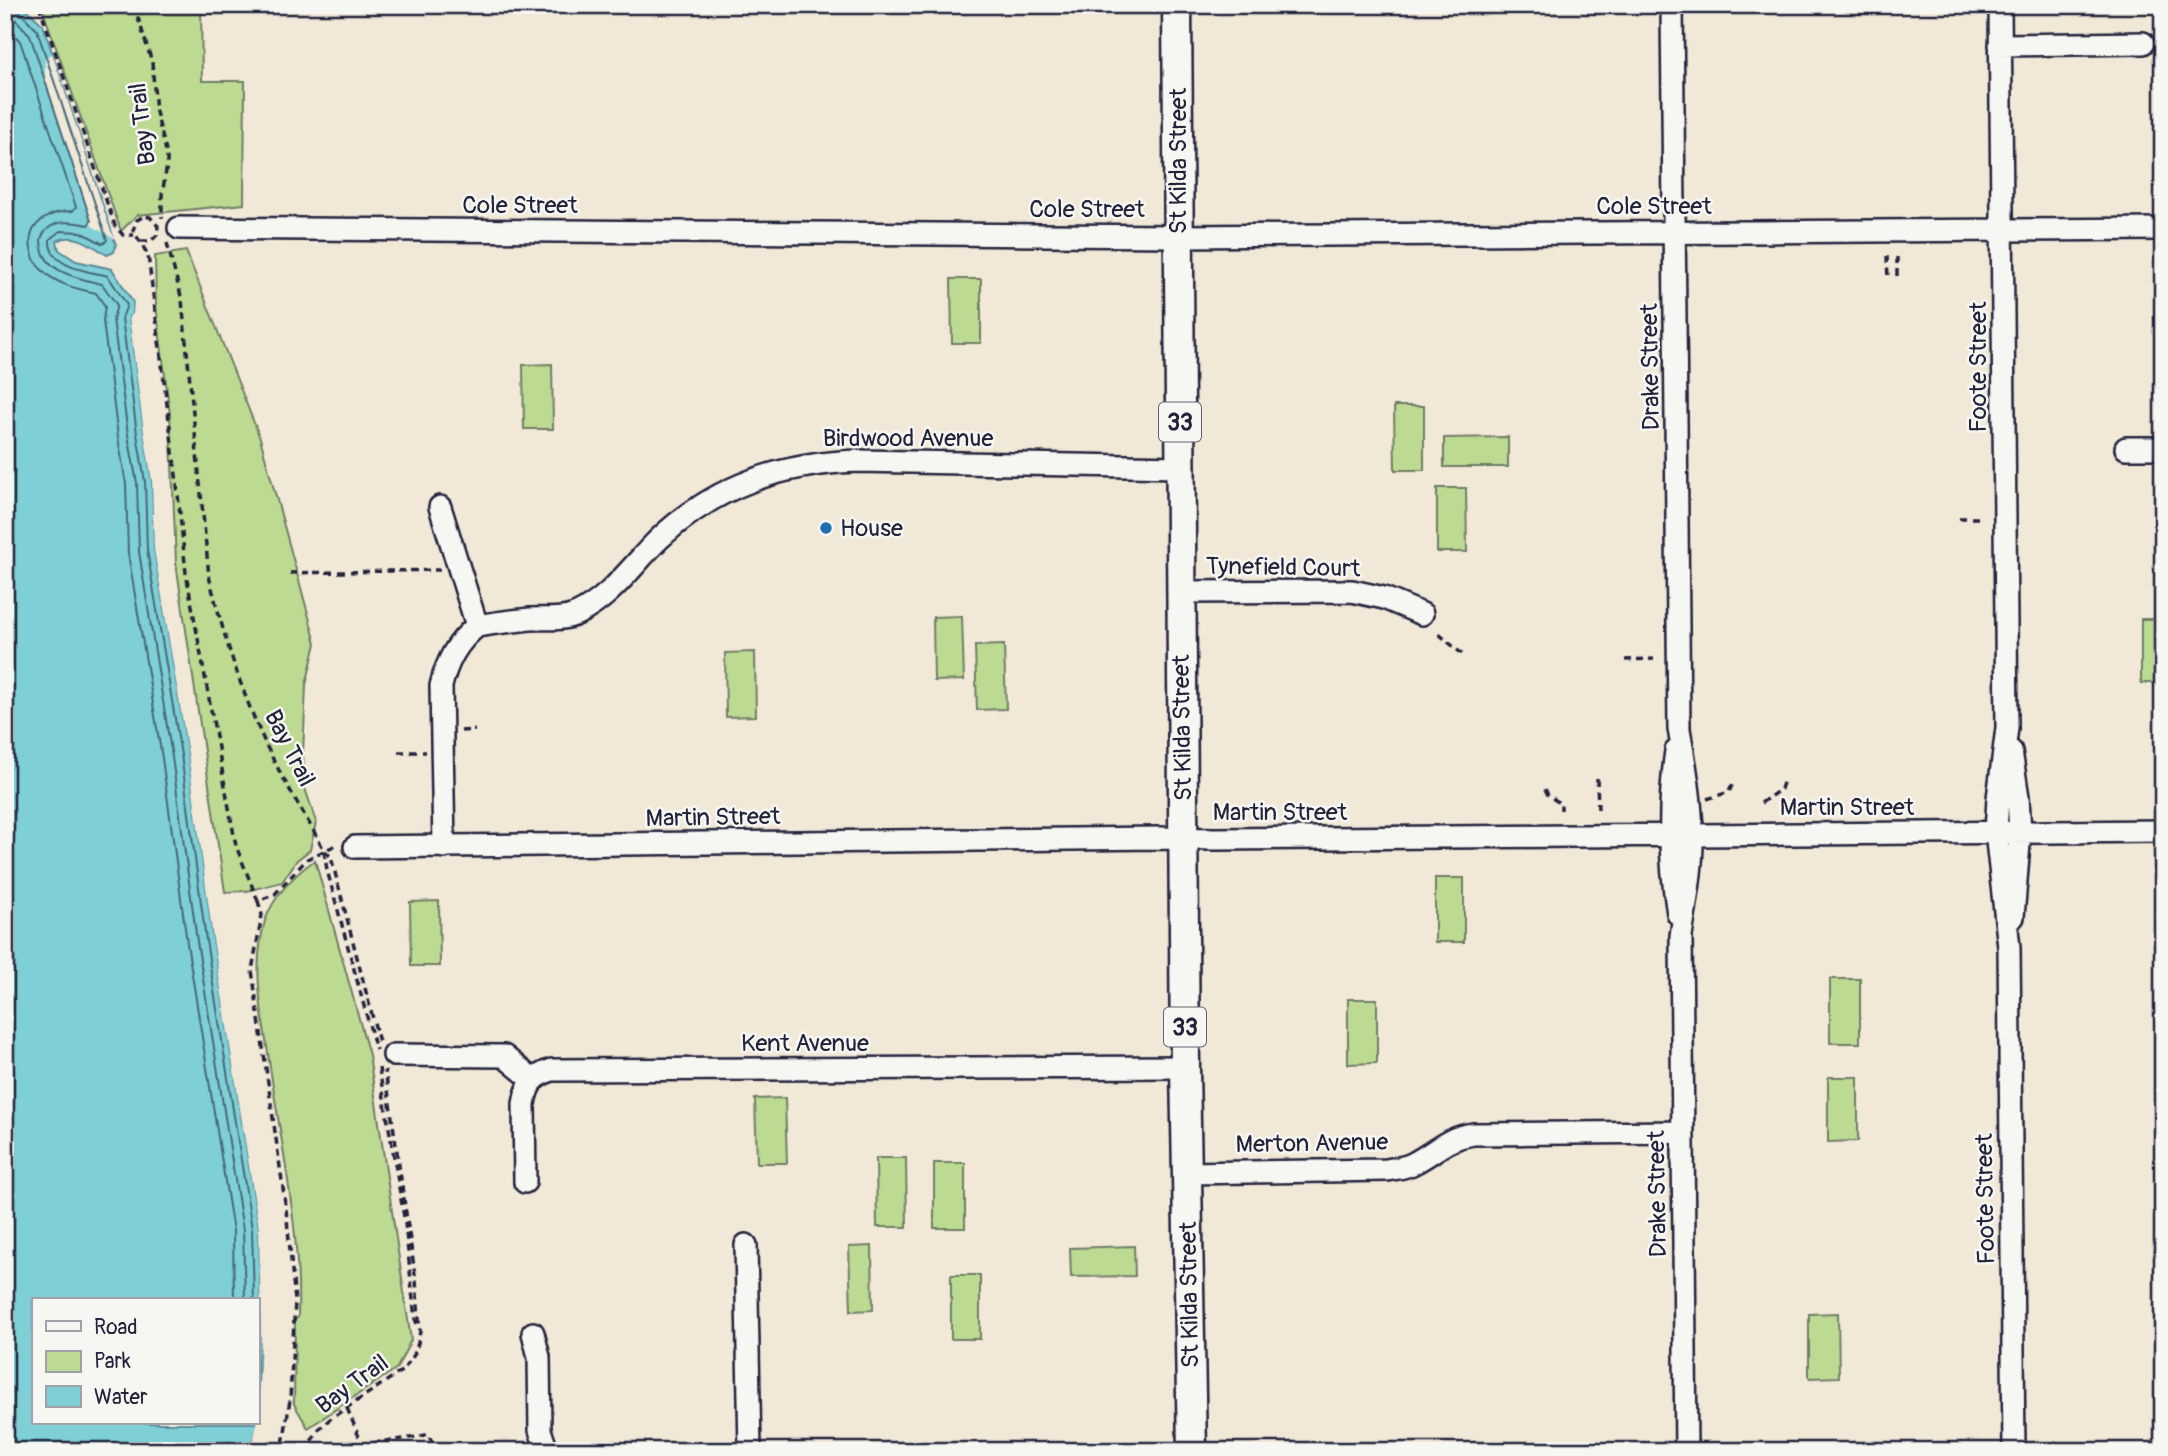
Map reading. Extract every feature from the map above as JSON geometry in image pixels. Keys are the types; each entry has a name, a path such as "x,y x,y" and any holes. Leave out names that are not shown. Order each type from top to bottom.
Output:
{"main road":[{"name":"St Kilda Street","path":"1177,5 1185,1067 1192,1451"}],"street":[{"name":"Drake Street","path":"1672,5 1679,729 1671,791 1670,835 1672,876 1681,936"},
{"name":"Foote Street","path":"2000,5 2007,728 1996,832 2009,947 2014,1451"},
{"path":"2000,45 2143,43"},
{"name":"Cole Street","path":"170,231 1179,236 2163,229"},
{"path":"2126,448 2163,448"},
{"name":"Birdwood Avenue","path":"477,626 575,615 595,604 659,538 699,505 737,485 779,471 823,463 858,461 1180,467"},
{"path":"440,507 477,626 454,650 445,667 442,686 444,847"},
{"name":"Tynefield Court","path":"1181,592 1352,591 1384,598 1422,614"},
{"name":"Foote Street","path":"2007,728 2018,797 2020,832 2009,947"},
{"name":"Drake Street","path":"1679,729 1689,790 1692,834 1681,936 1686,1451"},
{"name":"Martin Street","path":"355,847 2163,831"},
{"path":"383,1059 504,1056 533,1080 526,1091 524,1104 525,1182"},
{"name":"Kent Avenue","path":"533,1080 552,1070 1185,1067"},
{"name":"Merton Avenue","path":"1187,1173 1387,1170 1412,1164 1445,1142 1473,1134 1682,1132"},
{"path":"746,1245 750,1451"},
{"path":"533,1333 539,1357 540,1430 547,1451"}],"path":[{"path":"39,5 115,226 122,235 134,235 141,241 148,255 186,573 236,846 262,915 253,970 286,1209 295,1301 290,1400 282,1451"},
{"name":"Bay Trail","path":"134,5 152,62 156,111 167,155 162,195 182,300 209,576 233,660 262,738 324,850 327,870 383,1059 415,1319 420,1331 414,1355 403,1370 319,1429 305,1451"},
{"path":"134,235 133,225 136,220 144,216 154,220 158,226 157,234 151,241 141,241"},
{"path":"1896,276 1897,256"},
{"path":"1887,257 1888,279"},
{"path":"1959,518 1981,518"},
{"path":"290,573 460,570"},
{"path":"1438,634 1462,654"},
{"path":"1625,660 1654,659"},
{"path":"398,752 442,751"},
{"path":"1597,778 1598,810"},
{"path":"1761,803 1781,789 1784,779"},
{"path":"1705,800 1729,792 1732,785"},
{"path":"1545,789 1548,795 1561,804 1561,810"},
{"path":"258,901 275,894 307,859 324,850"},
{"path":"347,1408 363,1448"},
{"path":"350,1451 428,1434 438,1451"}],"green space":[{"path":"41,5 201,5 202,81 245,81 244,204 137,215 121,231"},
{"path":"186,251 260,438 316,643 306,685 303,754 305,788 316,822 310,850 297,860 282,882 247,891 225,892 176,563 170,414 156,306 155,256"},
{"path":"951,279 981,279 981,343 952,343"},
{"path":"552,364 553,429 524,429 523,365"},
{"path":"1394,406 1424,406 1424,470 1395,470"},
{"path":"1508,437 1508,467 1444,467 1444,438"},
{"path":"1437,488 1466,488 1467,552 1437,552"},
{"path":"962,616 964,680 934,681 933,617"},
{"path":"2141,619 2163,619 2163,683 2141,683"},
{"path":"1004,645 1006,709 977,710 975,646"},
{"path":"755,652 756,716 726,717 725,653"},
{"path":"315,860 369,1055 411,1340 397,1368 308,1428 294,1404 295,1320 298,1317 296,1251 258,971 261,938 273,903 286,886"},
{"path":"1435,878 1464,878 1464,942 1435,942"},
{"path":"439,901 440,966 411,966 410,902"},
{"path":"1830,979 1860,979 1860,1043 1830,1043"},
{"path":"1348,999 1377,999 1377,1063 1348,1064"},
{"path":"1828,1077 1858,1077 1858,1141 1828,1142"},
{"path":"785,1098 787,1163 757,1163 755,1099"},
{"path":"876,1158 906,1158 907,1227 877,1227"},
{"path":"934,1163 965,1163 965,1228 934,1228"},
{"path":"872,1246 873,1310 851,1311 849,1247"},
{"path":"1134,1246 1135,1276 1071,1277 1070,1248"},
{"path":"951,1275 980,1275 980,1339 951,1339"},
{"path":"1838,1313 1839,1377 1809,1378 1809,1314"}],"water":[{"path":"5,5 22,5 43,25 116,245 114,252 107,255 83,241 63,238 57,241 59,250 76,261 112,269 133,302 133,314 129,317 152,481 154,549 188,754 213,939 259,1229 261,1333 259,1376 259,1298 32,1298 32,1424 257,1424 252,1451 5,1451"}],"pier":[{"path":"52,53 115,239 92,226 45,78 45,59"},
{"path":"134,297 138,308 133,318 147,433 156,481 158,549 191,754 216,938 263,1228 265,1333 262,1411 255,1451 252,1451 256,1424 259,1424 261,1333 259,1229 213,939 188,754 154,549 152,481 129,317 133,314"}],"place":[{"name":"House","path":"826,528"}]}
